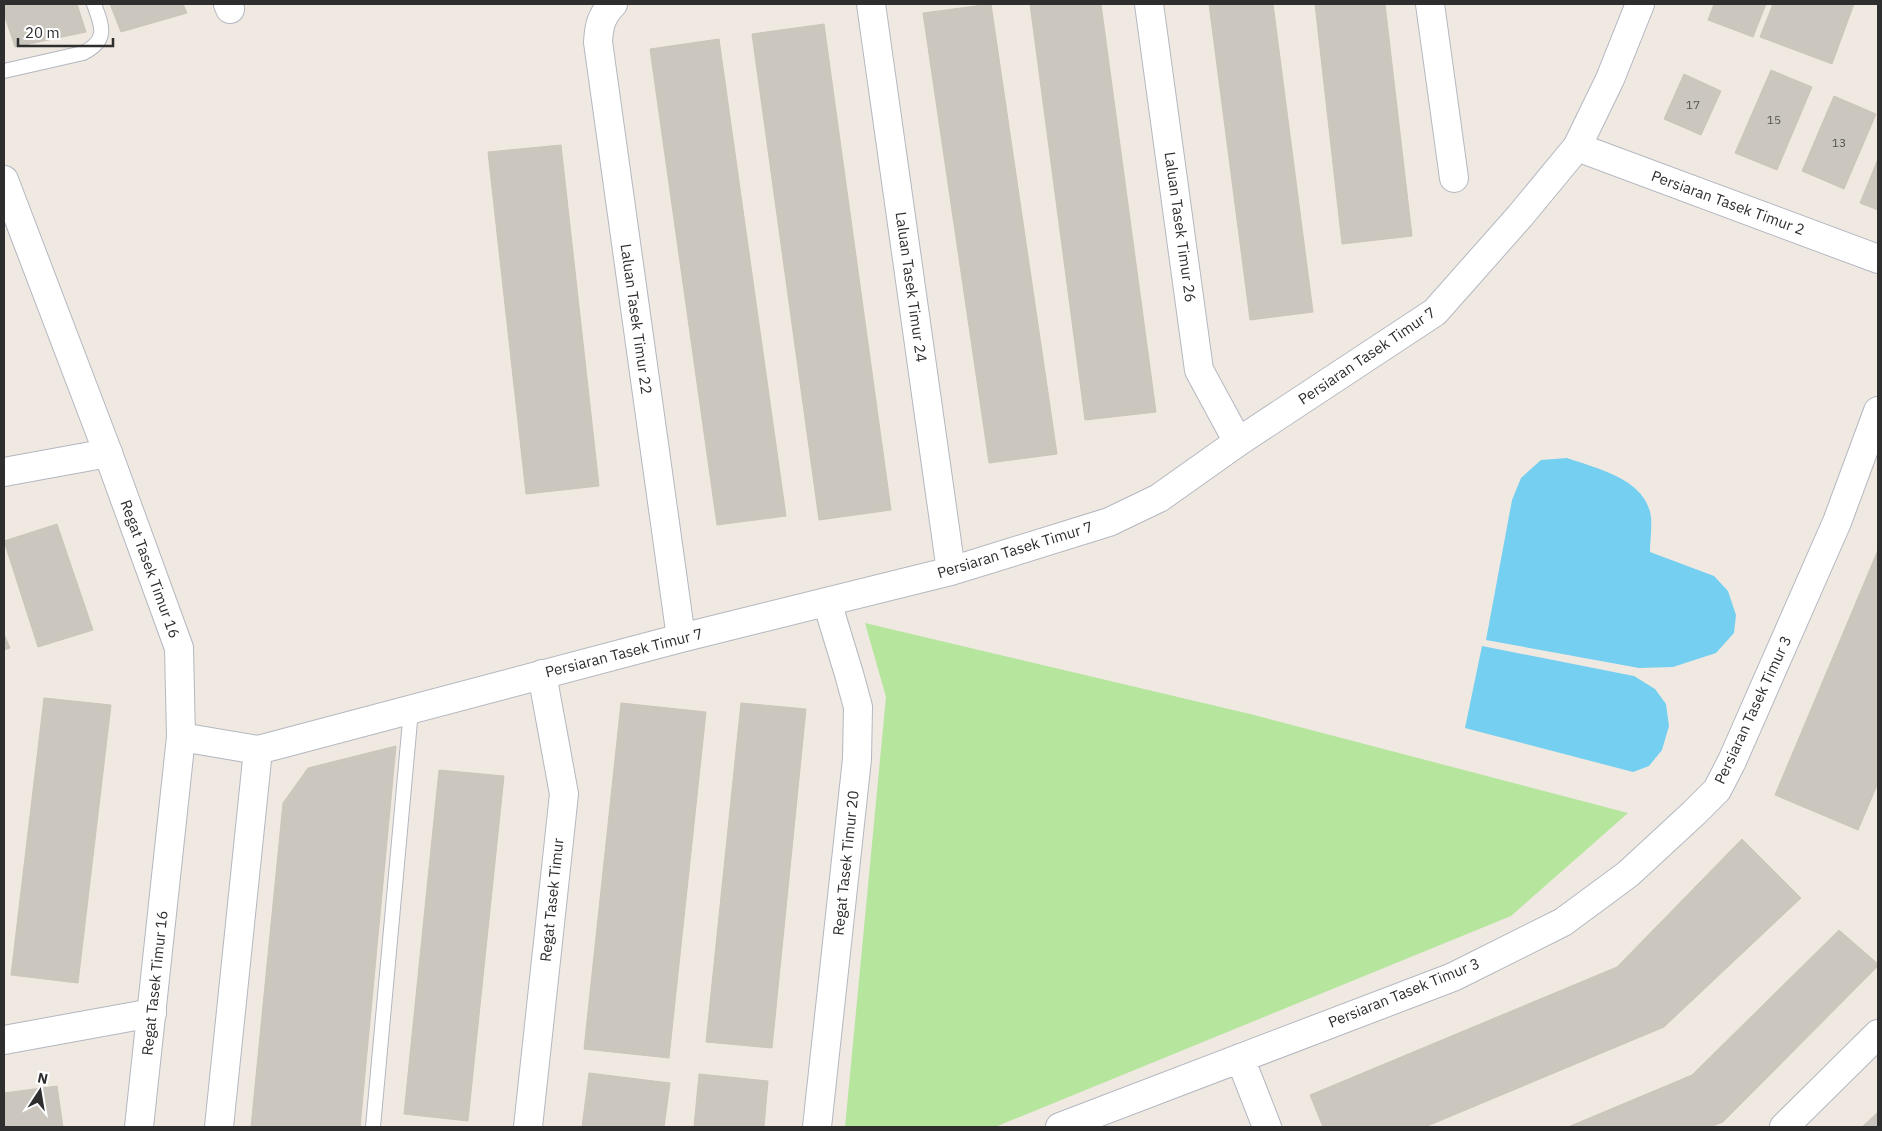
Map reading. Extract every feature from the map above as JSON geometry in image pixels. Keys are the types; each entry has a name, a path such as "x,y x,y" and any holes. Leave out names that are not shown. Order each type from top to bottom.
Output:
{"street":[{"name":"Laluan Tasek Timur 24","path":"871,4 950,570"},
{"name":"Laluan Tasek Timur 26","path":"1149,4 1199,370 1238,442"},
{"path":"1430,4 1454,178"},
{"name":"Persiaran Tasek Timur 7","path":"181,737 258,750 542,674 950,570 1109,522 1160,498 1238,442 1435,312 1520,216 1577,147 1610,79 1640,4"},
{"name":"Laluan Tasek Timur 22","path":"606,6 599,25 598,42 681,638"},
{"name":"Persiaran Tasek Timur 2","path":"1577,147 1878,259"},
{"name":"Regat Tasek Timur 16","path":"5,188 108,453 179,648 181,737 139,1127"},
{"name":"Persiaran Tasek Timur 3","path":"1060,1127 1453,977 1563,922 1628,874 1717,790 1732,761 1837,522 1878,411"},
{"path":"4,472 108,453"},
{"name":"Regat Tasek Timur 20","path":"817,1127 858,759 858,707 850,674 827,602"},
{"name":"Regat Tasek Timur","path":"528,1127 564,794 542,674"},
{"path":"219,1127 258,750"},
{"path":"4,1040 152,1013"},
{"path":"1784,1127 1878,1034"},
{"path":"1240,1058 1267,1127"}],"lane":[{"path":"4,71 84,53 92,48 99,41 102,32 94,4"},
{"path":"372,1127 411,710"}],"green space":[{"path":"865,623 1250,714 1628,813 1511,916 995,1127 845,1127 886,697"}],"water":[{"path":"1567,458 1619,477 1640,493 1647,504 1651,517 1650,552 1714,576 1728,591 1736,615 1734,633 1716,653 1673,667 1639,668 1486,640 1512,500 1521,478 1541,460"},
{"path":"1482,646 1634,676 1655,689 1666,704 1669,726 1662,750 1649,766 1633,772 1465,728"}],"building":[{"path":"4,4 77,4 86,32 15,47 4,14"},
{"path":"110,4 183,4 187,13 121,32"},
{"path":"991,4 1057,454 989,463 923,13"},
{"path":"1030,4 1101,4 1156,412 1085,420"},
{"path":"1209,4 1273,4 1313,312 1250,320"},
{"path":"1315,4 1385,4 1412,236 1342,244"},
{"path":"1714,4 1766,4 1753,37 1708,20"},
{"path":"1773,4 1854,4 1832,64 1760,37"},
{"path":"824,24 891,510 819,520 752,34"},
{"path":"719,39 786,516 717,525 650,49"},
{"path":"1771,70 1812,87 1777,170 1735,153"},
{"path":"1684,74 1721,91 1701,135 1664,119"},
{"path":"1834,96 1876,114 1844,189 1802,171"},
{"path":"561,145 599,486 526,494 488,152"},
{"path":"1878,159 1878,210 1860,203"},
{"path":"57,524 93,630 38,647 4,541"},
{"path":"1878,550 1878,783 1858,830 1775,795"},
{"path":"4,634 10,648 4,650"},
{"path":"44,698 111,705 78,983 11,975"},
{"path":"621,703 706,712 669,1058 584,1049"},
{"path":"741,703 806,709 772,1048 706,1042"},
{"path":"396,746 360,1127 251,1127 283,803 308,768"},
{"path":"439,770 504,776 468,1121 404,1114"},
{"path":"1742,839 1801,898 1664,1027 1425,1127 1323,1127 1310,1095 1617,967"},
{"path":"1839,930 1878,966 1723,1122 1710,1127 1568,1127 1692,1075"},
{"path":"589,1073 670,1083 664,1127 582,1127"},
{"path":"699,1074 768,1081 764,1127 694,1127"},
{"path":"57,1086 63,1127 4,1127 4,1093"},
{"path":"1878,1112 1878,1127 1862,1127"}]}
